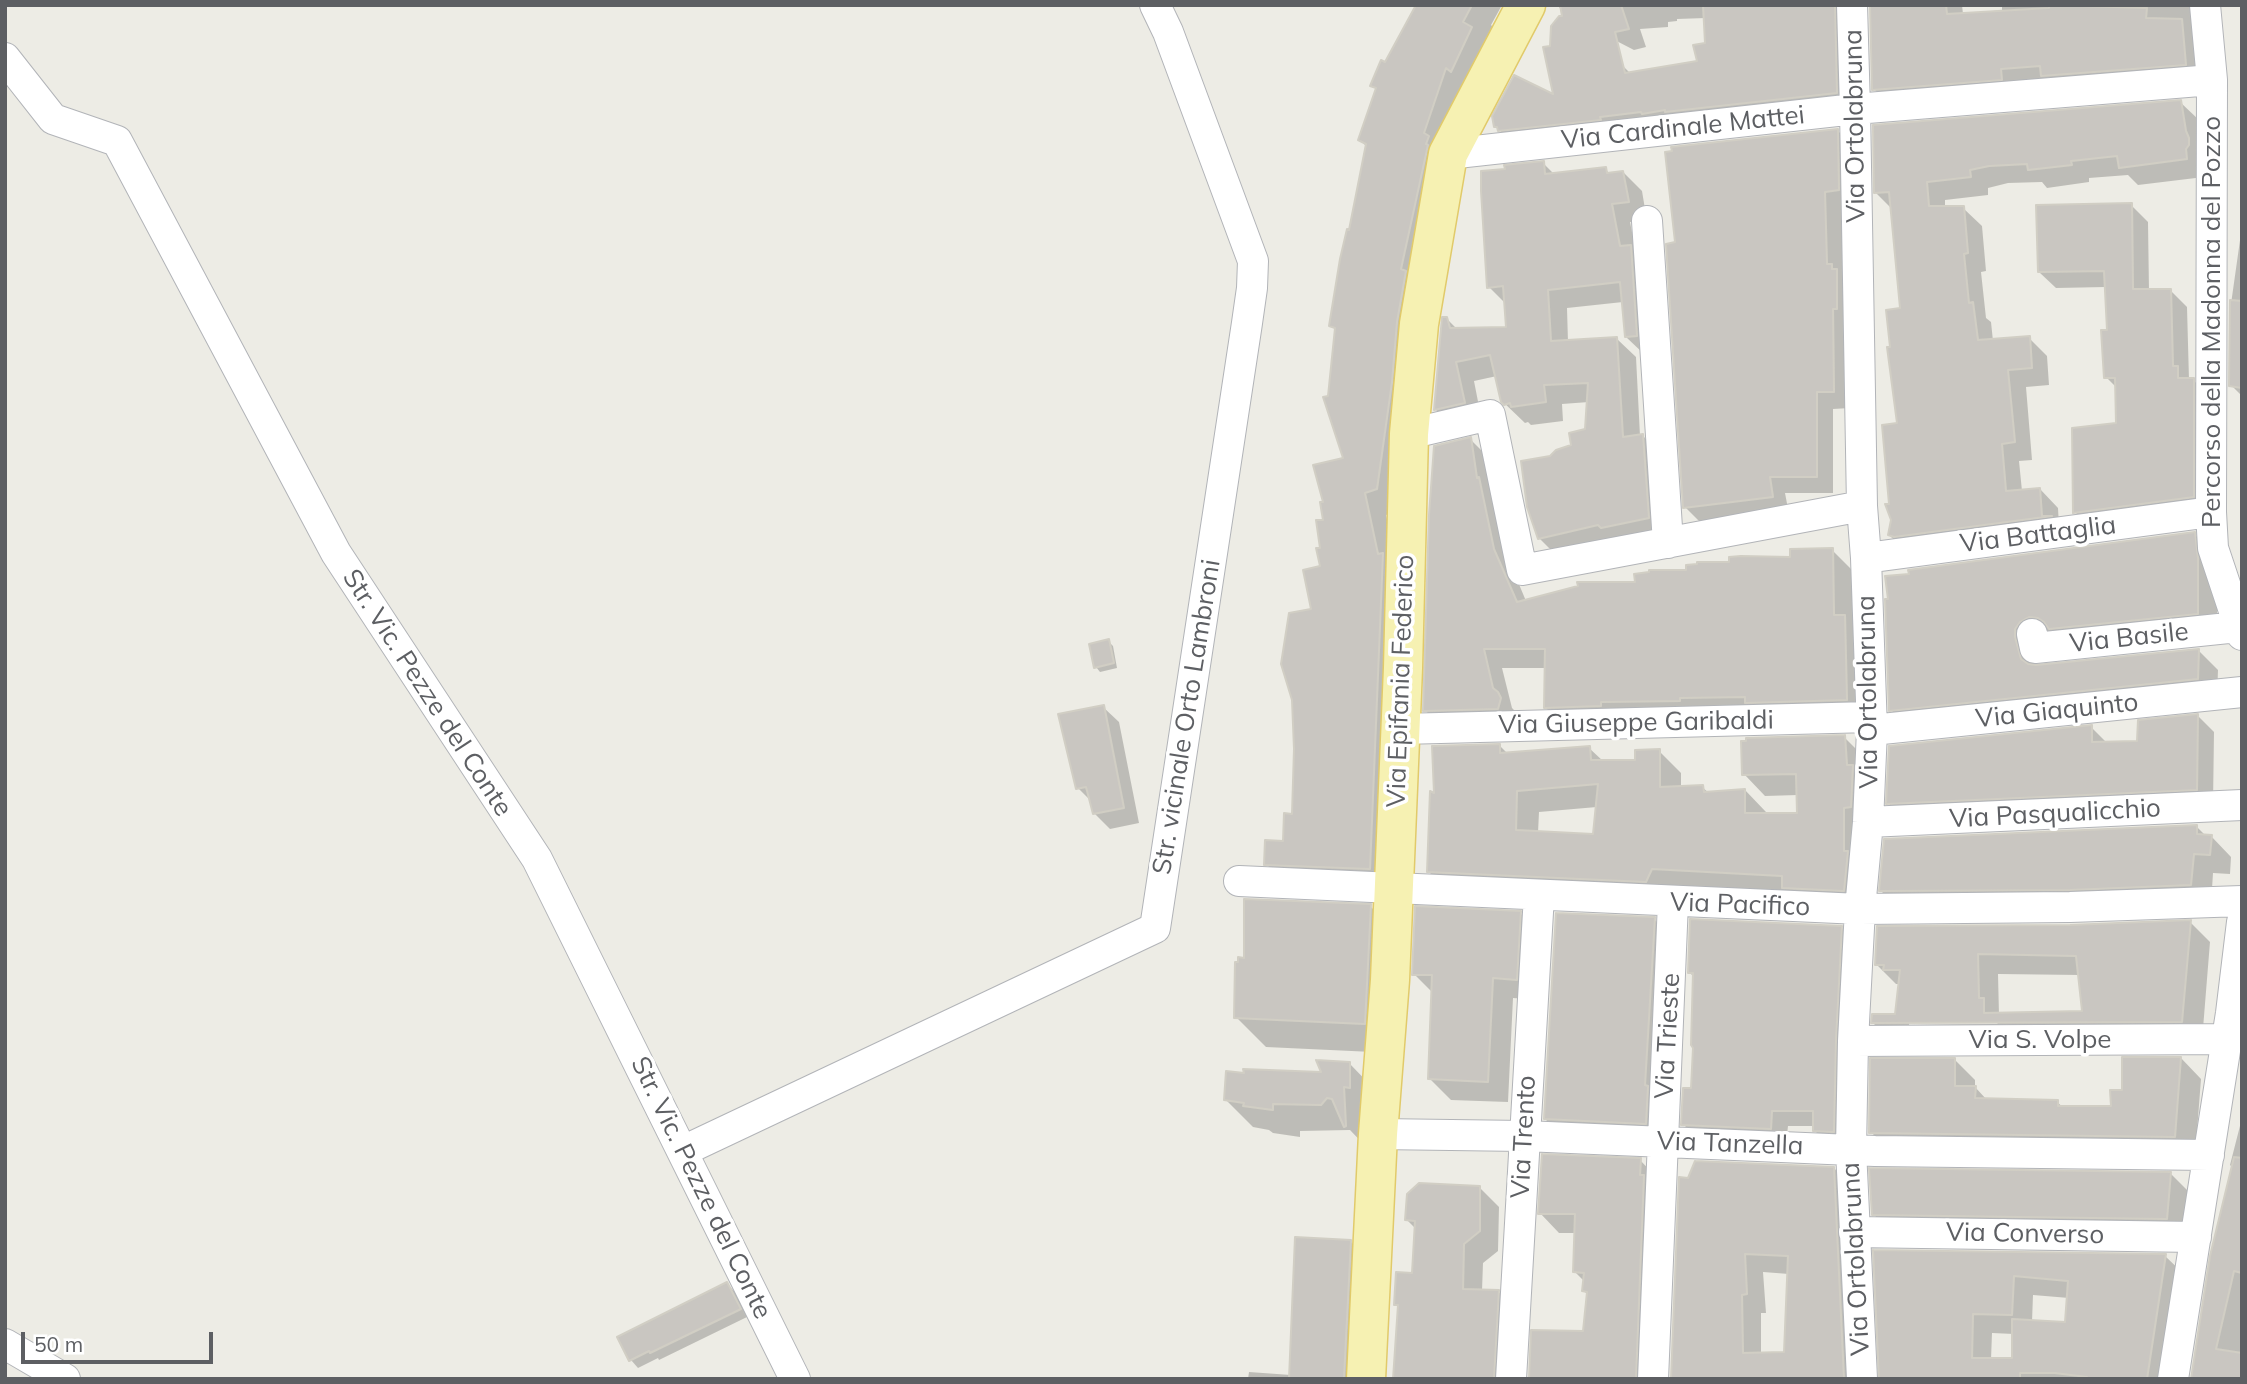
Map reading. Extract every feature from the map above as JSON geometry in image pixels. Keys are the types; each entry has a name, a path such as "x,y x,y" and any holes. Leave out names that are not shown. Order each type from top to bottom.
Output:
{"main road":[{"name":"Via Epifania Federico","path":"1366,1379 1378,1134 1390,980 1401,729 1409,434 1419,324 1448,154 1526,5"}],"street":[{"name":"Str. vicinale Orto Lambroni","path":"683,1151 1155,928 1247,323 1253,261 1156,5"},
{"name":"Via Ortolabruna","path":"1852,5 1862,506 1871,724 1868,822 1853,1041 1851,1150 1862,1379"},
{"name":"Percorso della Madonna del Pozzo","path":"2205,5 2212,80 2213,548 2240,631"},
{"name":"Str. Vic. Pezze del Conte","path":"5,58 53,119 117,141 336,553 537,859 795,1379"},
{"name":"Via Cardinale Mattei","path":"1448,154 1855,109 2212,80"},
{"path":"1647,221 1668,543"},
{"path":"1409,434 1490,415 1522,570 1862,506"},
{"name":"Via Battaglia","path":"1866,558 2211,512"},
{"name":"Via Basile","path":"2032,634 2035,648 2240,631"},
{"name":"Via Giaquinto","path":"1871,724 2242,692"},
{"name":"Via Giuseppe Garibaldi","path":"1401,729 1871,724"},
{"name":"Via Pasqualicchio","path":"1868,822 2242,805"},
{"name":"Via Pacifico","path":"1240,881 1860,909 2070,907 2242,901"},
{"name":"Via Trento","path":"1511,1379 1539,895"},
{"name":"Via Trieste","path":"1653,1379 1673,902"},
{"path":"2173,1379 2233,1023 2242,922"},
{"name":"Via S. Volpe","path":"1853,1041 2233,1023"},
{"name":"Via Tanzella","path":"1378,1134 1524,1136 1851,1150 2209,1155"},
{"name":"Via Converso","path":"1854,1232 2196,1237"},
{"path":"5,1344 65,1379"}],"building":[{"path":"1416,5 1472,5 1463,22 1472,27 1451,72 1446,68 1424,133 1429,136 1428,145 1401,269 1406,271 1397,322 1392,382 1377,489 1365,493 1378,554 1383,553 1370,869 1264,865 1265,840 1283,841 1284,813 1292,814 1292,700 1281,664 1289,613 1311,609 1303,570 1320,566 1316,548 1320,548 1316,520 1323,520 1320,502 1323,502 1313,465 1343,458 1323,397 1328,396 1335,328 1329,326 1340,259 1347,229 1349,230 1366,144 1358,140 1376,88 1370,86 1381,60 1385,62"},
{"path":"1560,5 1621,5 1629,29 1615,32 1625,73 1697,61 1693,45 1705,43 1703,5 1835,5 1837,93 1665,112 1641,112 1600,117 1601,120 1498,131 1497,127 1494,127 1492,116 1514,75 1553,94 1543,47 1550,46 1551,26 1562,16"},
{"path":"1870,5 1946,5 1947,14 2049,8 2049,5 2147,8 2146,18 2182,19 2186,65 2041,76 2040,66 2001,69 2002,80 1872,90"},
{"path":"2181,100 2189,138 2187,159 2119,168 2117,156 2071,161 2072,165 2028,170 2027,164 1989,166 1970,170 1971,177 1927,182 1929,206 1964,206 1968,253 1964,254 1969,303 1973,302 1978,340 2030,336 2032,368 2008,370 2015,442 2002,444 2006,491 2040,488 2042,516 2052,516 1894,537 1888,535 1891,520 1885,504 1889,504 1882,425 1897,423 1887,347 1890,347 1886,310 1900,308 1889,192 1874,193 1873,125"},
{"path":"1838,129 1839,190 1825,192 1827,264 1832,264 1832,269 1837,269 1837,309 1833,309 1834,392 1817,392 1817,477 1770,477 1773,497 1683,508 1666,244 1675,242 1665,152 1672,151 1671,147"},
{"path":"1544,161 1545,174 1606,167 1607,173 1623,171 1629,202 1612,204 1620,246 1631,245 1637,336 1625,337 1620,282 1548,290 1551,341 1617,337 1623,437 1643,434 1649,518 1601,528 1598,525 1538,539 1527,507 1521,461 1550,456 1556,450 1571,445 1569,433 1585,429 1588,383 1544,385 1546,402 1511,407 1510,403 1504,405 1490,355 1456,362 1465,403 1434,410 1442,317 1447,317 1450,328 1506,327 1503,286 1487,288 1481,171 1505,169 1504,165"},
{"path":"2132,203 2133,289 2171,289 2173,366 2178,366 2178,378 2194,378 2194,497 2073,513 2072,428 2116,423 2115,378 2104,378 2101,330 2107,330 2104,271 2038,272 2036,205"},
{"path":"2230,300 2242,301 2242,388 2229,386"},
{"path":"1471,437 1477,478 1479,477 1494,549 1517,602 1578,586 1577,582 1635,582 1634,574 1649,570 1686,570 1686,565 1697,562 1729,562 1729,557 1790,557 1790,549 1833,548 1834,615 1845,615 1847,700 1745,703 1745,697 1680,698 1680,701 1601,702 1601,706 1544,708 1545,649 1484,649 1493,688 1501,698 1498,709 1423,711 1429,515 1434,446"},
{"path":"2195,532 2198,614 2049,629 2038,618 2029,617 2015,629 2015,637 2021,659 2036,665 2199,649 2198,679 1889,711 1885,599 1888,599 1885,576 1909,574 1908,570"},
{"path":"1109,639 1114,663 1094,668 1089,644"},
{"path":"1104,705 1124,808 1093,814 1086,787 1076,789 1058,714"},
{"path":"2198,714 2197,790 1886,804 1889,746 2092,725 2092,742 2137,741 2138,720"},
{"path":"1845,735 1847,765 1853,765 1851,807 1844,808 1844,851 1848,851 1844,891 1782,888 1782,876 1652,869 1646,882 1427,872 1430,791 1434,793 1432,746 1500,744 1500,753 1590,746 1591,760 1635,760 1635,750 1660,749 1660,787 1703,785 1704,792 1745,789 1745,813 1797,813 1796,774 1742,775 1741,741 1746,741 1746,738","holes":["1598,784 1593,834 1516,830 1517,791"]},
{"path":"2197,825 2197,834 2212,835 2210,855 2194,854 2191,885 2070,890 1879,891 1884,839"},
{"path":"1244,899 1371,904 1365,1024 1234,1018 1235,962 1238,962 1238,957 1244,958"},
{"path":"1415,906 1521,911 1517,980 1493,978 1488,1082 1428,1079 1432,975 1412,975"},
{"path":"1556,913 1655,917 1645,1085 1648,1086 1646,1124 1544,1119"},
{"path":"1690,919 1842,926 1834,1132 1813,1131 1813,1111 1772,1111 1771,1129 1681,1125 1683,1088 1691,1088 1693,1048 1693,973 1688,973"},
{"path":"2191,920 2182,1022 1871,1023 1872,1014 1895,1014 1900,970 1883,970 1884,965 1875,965 1877,926 2070,925","holes":["1978,954 2076,956 2082,1011 1984,1013 1984,998 1979,998"]},
{"path":"2122,1057 2181,1057 2175,1137 1869,1133 1870,1058 1955,1058 1955,1086 1976,1086 1975,1098 2058,1100 2058,1106 2111,1106 2110,1090 2122,1090"},
{"path":"1316,1060 1350,1062 1350,1088 1344,1087 1344,1127 1332,1099 1327,1098 1321,1105 1273,1104 1273,1110 1224,1100 1226,1071 1244,1073 1243,1069 1321,1072"},
{"path":"1542,1154 1641,1158 1640,1175 1644,1175 1636,1379 1529,1379 1531,1330 1583,1331 1587,1292 1582,1291 1584,1273 1573,1272 1575,1214 1538,1214"},
{"path":"2234,1157 2242,1158 2242,1273 2234,1271 2216,1349 2242,1353 2242,1379 2191,1379 2210,1256"},
{"path":"1695,1161 1834,1167 1844,1379 1671,1379 1679,1177 1688,1178","holes":["1745,1254 1788,1256 1784,1352 1743,1353 1742,1295 1747,1294"]},
{"path":"1869,1168 2171,1172 2167,1219 1872,1215"},
{"path":"1419,1183 1480,1186 1480,1231 1464,1244 1463,1289 1499,1290 1494,1379 1393,1379 1398,1305 1394,1305 1396,1272 1412,1273 1415,1221 1405,1220 1407,1194"},
{"path":"1295,1237 1351,1240 1344,1378 1289,1379"},
{"path":"1873,1250 2166,1254 2147,1379 2087,1379 2055,1373 2020,1373 2020,1379 1879,1379","holes":["2014,1276 2068,1281 2065,1322 2012,1319 2012,1358 1972,1358 1973,1314 2012,1315"]},
{"path":"727,1282 741,1309 629,1361 617,1337"}]}
